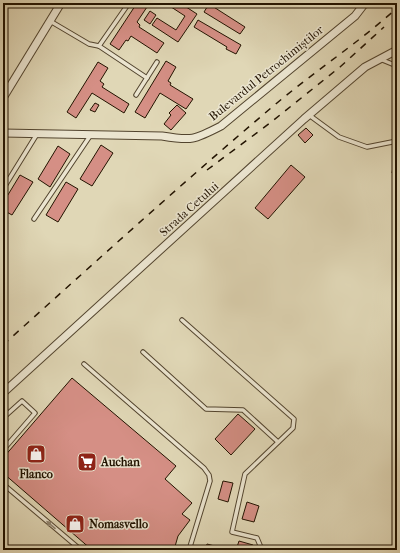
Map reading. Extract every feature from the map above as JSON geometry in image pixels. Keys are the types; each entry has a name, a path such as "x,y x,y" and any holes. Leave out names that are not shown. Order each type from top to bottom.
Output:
{"street":[{"path":"3,98 61,3"},
{"name":"Bulevardul Petrochimiștilor","path":"3,133 162,136 185,140 200,137 221,126 355,16 365,3"},
{"name":"Strada Cetului","path":"3,393 309,115 365,67 397,50"}],"lane":[{"path":"99,46 129,3"},
{"path":"50,21 89,44 99,46 147,78"},
{"path":"380,59 397,66"},
{"path":"136,96 158,62"},
{"path":"309,115 339,137 367,147 397,141"},
{"path":"3,189 37,134"},
{"path":"34,219 91,135"},
{"path":"182,320 294,419 293,428 245,474 232,532 256,538 262,550"},
{"path":"143,352 206,409 243,410 278,442"},
{"path":"84,364 204,468 209,475 210,481 188,550"},
{"path":"3,418 22,401 35,413 3,450"},
{"path":"3,484 80,550"}],"building":[{"path":"137,3 142,3 147,7 137,22 140,25 139,27 164,43 157,53 131,36 119,50 110,44"},
{"path":"165,3 180,3 197,14 178,42 152,25 157,18 176,30 185,16"},
{"path":"209,4 245,27 240,34 204,12"},
{"path":"150,11 156,15 150,24 144,20"},
{"path":"198,20 241,45 236,54 226,49 227,47 194,27"},
{"path":"166,61 176,67 168,81 171,83 170,85 193,99 186,109 160,93 145,118 135,112"},
{"path":"98,62 108,68 100,81 104,84 102,87 129,104 124,113 92,93 76,118 67,112"},
{"path":"95,103 99,105 95,112 90,110"},
{"path":"177,105 186,113 171,130 164,124 171,115 169,113"},
{"path":"306,128 313,135 305,143 298,135"},
{"path":"101,145 113,153 92,186 80,179"},
{"path":"58,146 70,154 50,187 38,179"},
{"path":"394,160 397,161 397,175 392,173"},
{"path":"291,165 305,177 268,219 255,208"},
{"path":"20,175 33,182 12,215 3,210 3,203"},
{"path":"66,182 78,189 58,222 46,215"},
{"name":"Auchan","path":"72,378 176,466 165,479 192,503 182,514 190,520 178,536 174,550 92,550 3,473 3,458"},
{"path":"238,414 255,429 231,455 215,439"},
{"path":"223,481 233,483 228,502 218,499"},
{"path":"247,502 259,506 254,522 242,519"},
{"path":"239,541 253,545 252,550 236,550"},
{"path":"207,544 226,549 226,550 205,550"}],"railway":[{"path":"3,345 136,225 237,137 287,95 397,8"},
{"path":"207,170 270,123 340,67 384,27"}],"place":[{"name":"Flanco","path":"36,454"},
{"name":"Auchan","path":"87,462"},
{"name":"Nomasvello","path":"75,524"}]}
